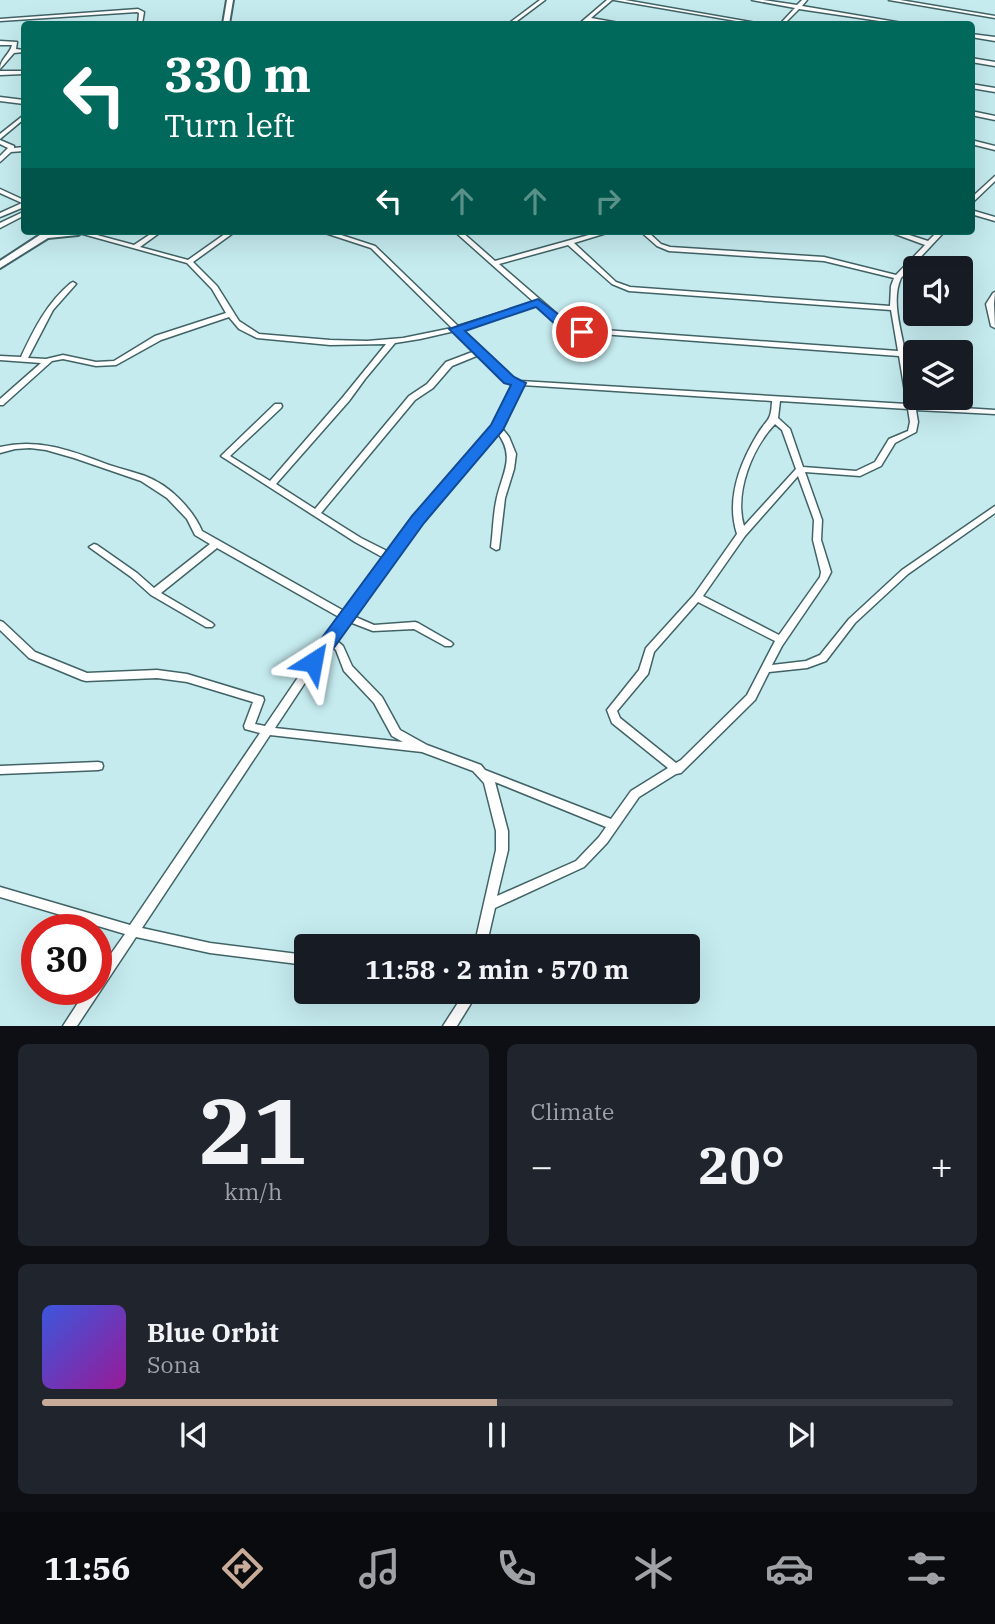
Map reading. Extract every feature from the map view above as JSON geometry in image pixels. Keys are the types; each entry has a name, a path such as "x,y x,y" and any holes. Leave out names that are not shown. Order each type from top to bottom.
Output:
{"street":[{"path":"226,21 229,0"},
{"path":"514,21 543,0"},
{"path":"585,21 610,0"},
{"path":"616,0 742,21"},
{"path":"754,0 887,21"},
{"path":"785,21 805,0"},
{"path":"891,0 995,17"},
{"path":"0,20 138,10 142,12 140,21"},
{"path":"587,19 600,21"},
{"path":"975,36 995,39"},
{"path":"0,43 16,43 0,67"},
{"path":"13,51 21,51"},
{"path":"975,61 995,64"},
{"path":"0,73 21,74"},
{"path":"975,87 995,90"},
{"path":"0,99 21,102"},
{"path":"975,114 995,118"},
{"path":"11,150 10,145 0,139 21,120"},
{"path":"975,143 995,148"},
{"path":"0,152 21,149"},
{"path":"0,160 11,150"},
{"path":"975,198 995,178"},
{"path":"0,191 21,202"},
{"path":"0,215 21,205"},
{"path":"9,211 21,215"},
{"path":"975,213 995,219"},
{"path":"0,226 21,217"},
{"path":"0,262 44,235"},
{"path":"92,235 190,262 216,289 229,315 257,336 358,343 393,341 456,329 538,303"},
{"path":"135,247 153,235"},
{"path":"190,262 227,235"},
{"path":"335,235 373,247 509,380 519,383 903,406"},
{"path":"462,235 567,327 589,333 903,354"},
{"path":"494,263 597,235"},
{"path":"648,235 659,245 669,249 824,259 898,277"},
{"path":"902,235 930,244"},
{"path":"903,349 894,308 894,286 898,277 939,235"},
{"path":"570,243 614,283 629,289 894,308"},
{"path":"23,360 37,330 59,298 73,284"},
{"path":"995,295 990,304 995,326"},
{"path":"0,358 48,361 63,356 96,364 116,363 158,338 229,315"},
{"path":"271,485 393,341"},
{"path":"317,512 412,398 430,386 449,364 480,352"},
{"path":"0,403 48,361"},
{"path":"112,963 345,616 497,427 519,383"},
{"path":"742,534 735,520 739,491 752,453 764,430 774,419 776,398"},
{"path":"278,406 225,456 358,540 390,557"},
{"path":"800,469 842,474 857,474 869,470 878,464 892,441 912,432 914,422 912,410"},
{"path":"961,410 995,412"},
{"path":"489,905 580,864 640,790 677,770 751,697 781,639 821,584 826,572 817,540 818,520 786,429 774,419"},
{"path":"496,547 502,495 513,460 507,438 497,427"},
{"path":"0,450 17,446 59,452 148,481 187,510 195,520 198,533 345,616 373,628 415,625 448,644"},
{"path":"677,770 616,720 612,714 614,706 643,671 648,653 697,597 742,534 800,469"},
{"path":"766,669 807,664 823,658 852,621 905,572 995,509"},
{"path":"154,593 216,544"},
{"path":"94,547 154,593 209,625"},
{"path":"697,597 781,639"},
{"path":"0,624 32,655 86,677 157,674 187,678 259,700 249,726 267,731 423,748"},
{"path":"329,639 340,648 348,668 378,700 396,733 423,748 477,768 485,775 613,825"},
{"path":"0,770 97,766"},
{"path":"483,934 502,850 502,831 491,787 485,775"},
{"path":"0,892 134,931 210,948 294,958"},
{"path":"449,1026 464,1004"},
{"path":"69,1026 83,1005"}],"route":[{"path":"313,662 418,520 497,427 519,383 509,380 456,329 538,303 562,323 582,332"}]}
